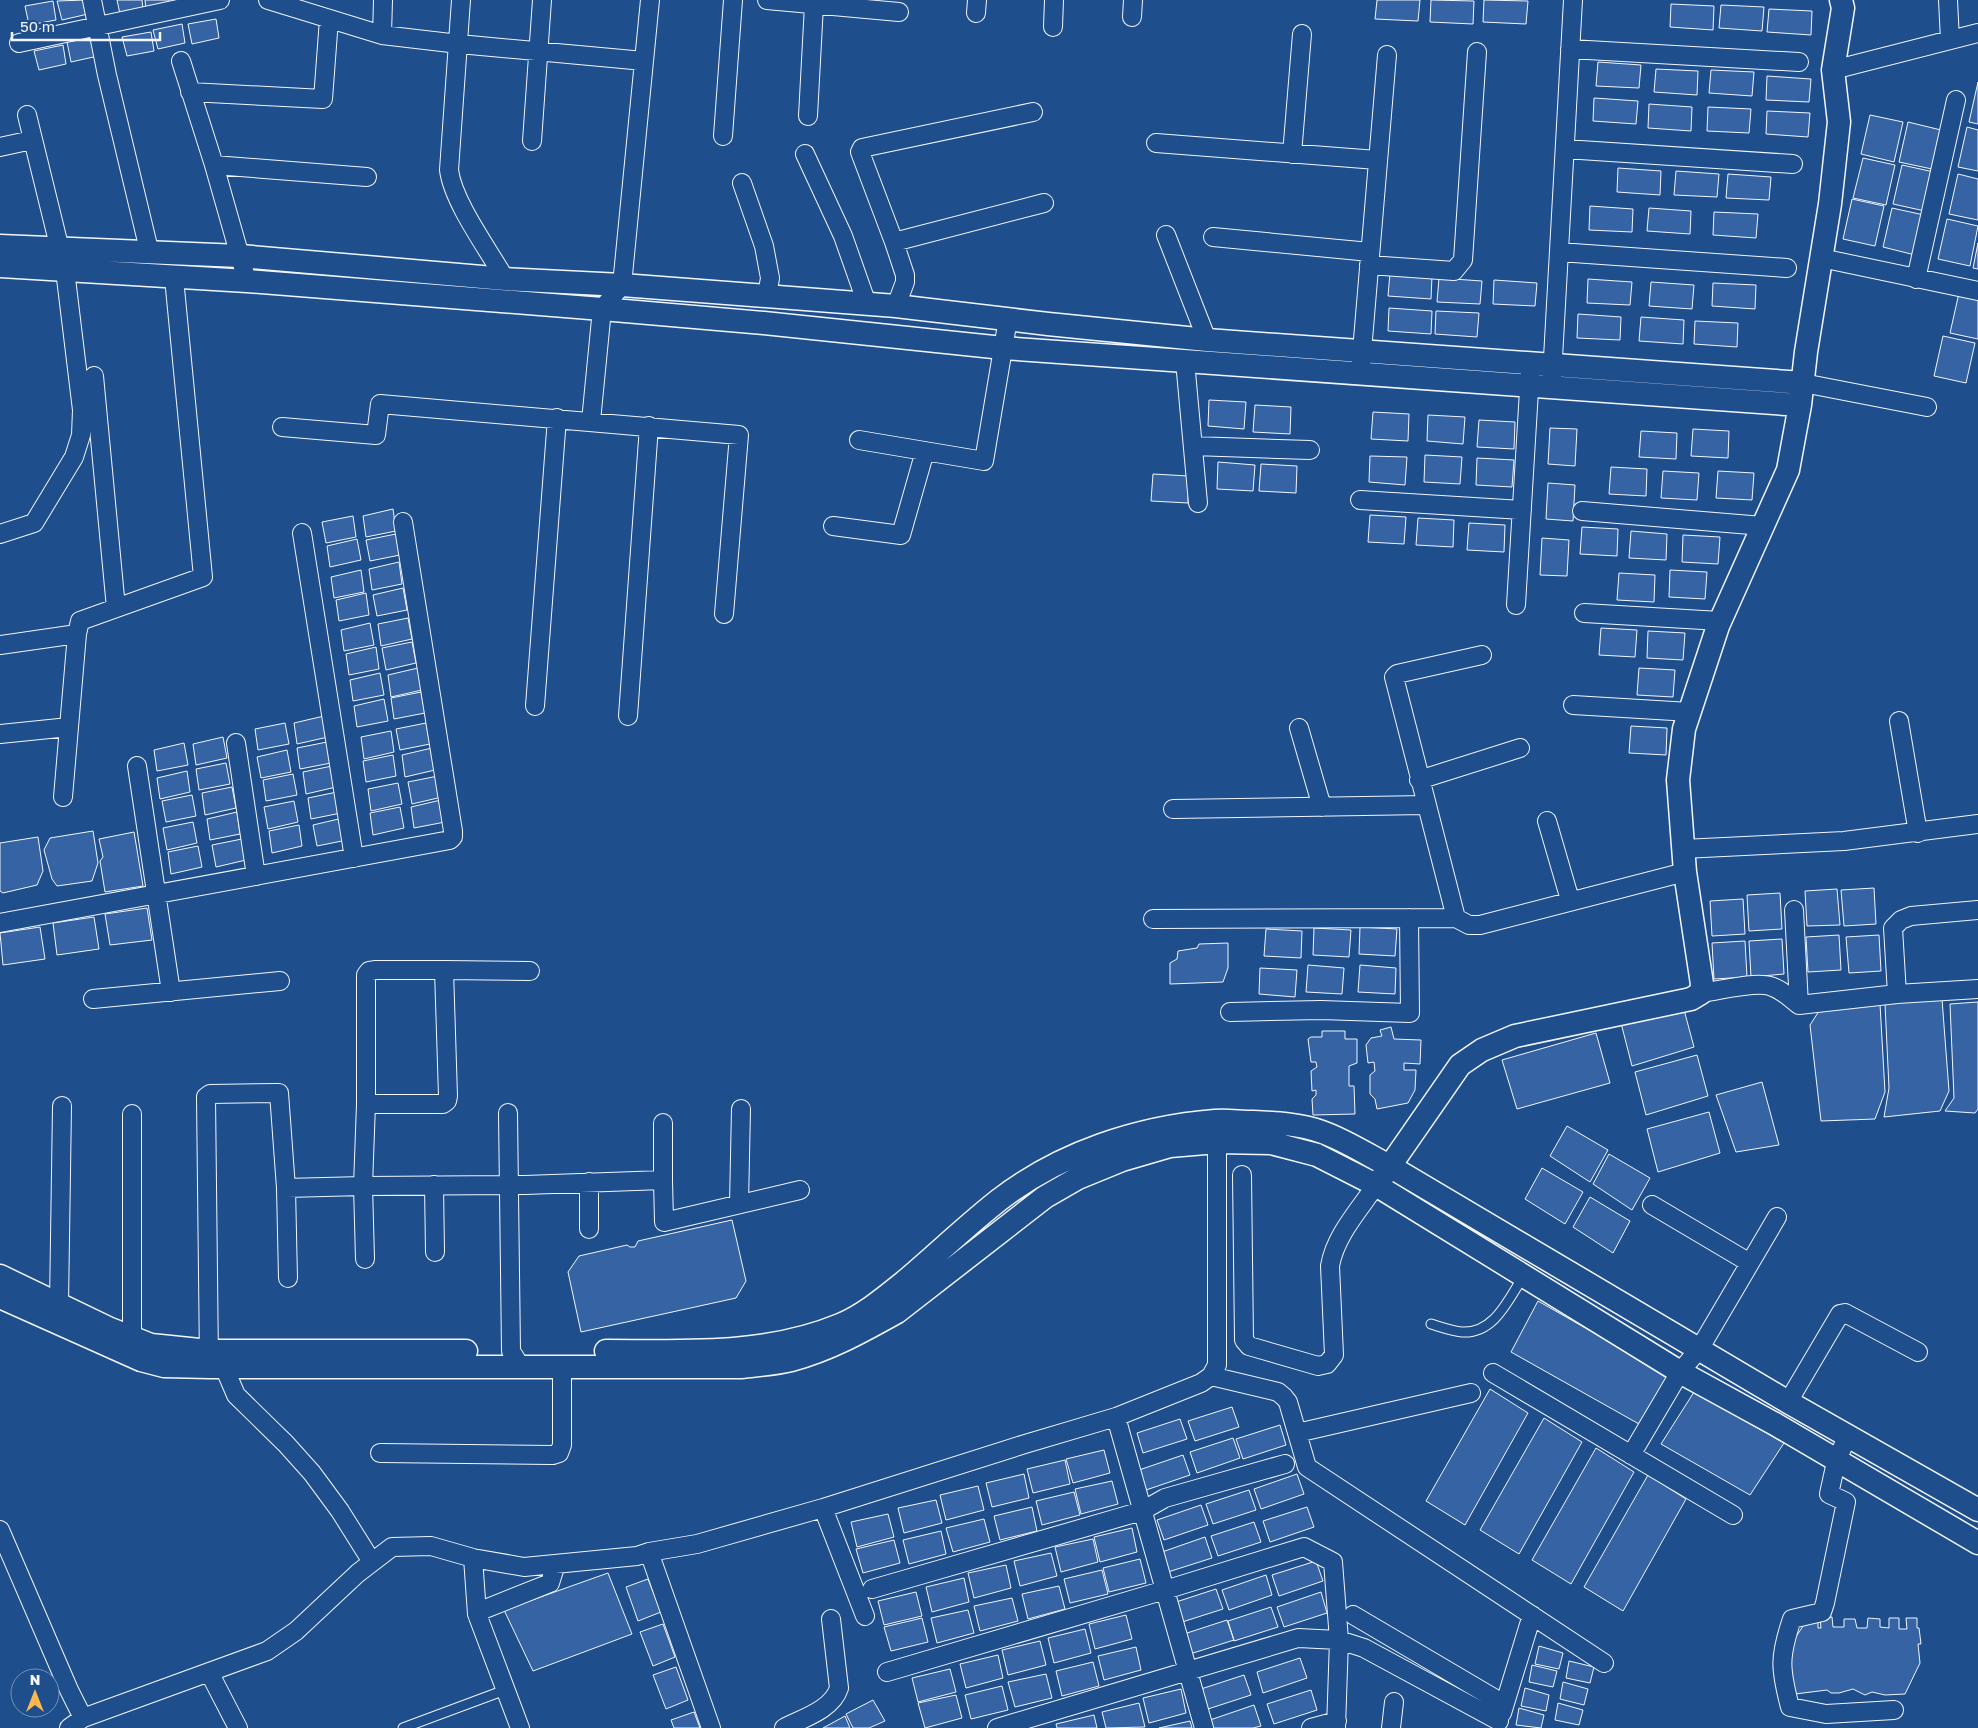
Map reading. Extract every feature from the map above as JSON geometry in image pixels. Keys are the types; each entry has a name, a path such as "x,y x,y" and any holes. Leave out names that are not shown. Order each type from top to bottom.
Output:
{"street":[{"path":"92,0 107,75 150,254"},
{"path":"19,43 220,0"},
{"path":"268,0 303,6 330,19 382,35 644,61"},
{"path":"382,35 383,0"},
{"path":"461,0 449,170 450,179 456,195 505,278"},
{"path":"532,141 542,0"},
{"path":"591,421 602,309 622,285 650,0"},
{"path":"723,136 733,0"},
{"path":"768,0 899,12"},
{"path":"1053,27 1054,0"},
{"path":"1516,605 1522,510 1559,252 1574,0"},
{"path":"1701,993 1702,984 1685,872 1678,780 1684,728 1720,621 1788,470 1830,204 1839,122 1833,70 1843,8 1841,0"},
{"path":"1948,0 1950,40"},
{"path":"808,116 814,4"},
{"path":"190,92 323,99 330,19"},
{"path":"1833,70 1978,33"},
{"path":"1292,154 1302,34"},
{"path":"1570,49 1799,62"},
{"path":"1213,237 1454,271 1463,260 1477,52"},
{"path":"1361,362 1386,55"},
{"path":"180,61 214,165 247,281"},
{"path":"1916,278 1956,100"},
{"path":"896,306 905,282 905,275 860,152 862,148 1033,112"},
{"path":"0,534 34,524 74,457 81,435 82,410 63,260 27,115"},
{"path":"0,147 32,140"},
{"path":"1156,143 1377,160"},
{"path":"1565,149 1793,164"},
{"path":"805,154 843,236 867,304"},
{"path":"214,165 367,177"},
{"path":"742,183 764,246 770,278 767,296"},
{"path":"894,242 1044,203"},
{"path":"1166,235 1207,340"},
{"path":"0,246 63,260 174,278 247,281 602,309 764,323 1003,348 1185,361 1542,364 1927,407"},
{"path":"1559,252 1786,268"},
{"path":"0,266 150,254 240,256 505,278 896,306 1207,340 1540,386 1801,394"},
{"path":"1821,258 1978,291"},
{"path":"64,798 77,634 82,619 203,577 174,278"},
{"path":"859,440 984,461 1008,319"},
{"path":"1185,361 1198,502"},
{"path":"94,376 116,608"},
{"path":"282,428 376,435 380,404 738,435 724,614"},
{"path":"535,706 557,418"},
{"path":"628,716 649,426"},
{"path":"1193,446 1310,450"},
{"path":"833,526 901,535 924,451"},
{"path":"1360,500 1522,510"},
{"path":"1582,511 1763,526"},
{"path":"0,923 450,840 454,837 403,522"},
{"path":"302,533 354,858"},
{"path":"1584,613 1720,621"},
{"path":"0,645 77,634"},
{"path":"1456,918 1394,677 1397,674 1482,655"},
{"path":"1574,705 1690,712"},
{"path":"1899,721 1918,833"},
{"path":"0,734 69,727"},
{"path":"1299,728 1322,807"},
{"path":"236,743 256,876"},
{"path":"1419,780 1520,748"},
{"path":"137,766 171,992"},
{"path":"1173,809 1426,805"},
{"path":"1547,821 1570,900"},
{"path":"1683,849 1844,841 1978,824"},
{"path":"1153,919 1456,918 1469,925 1480,926 1570,900 1685,872"},
{"path":"1794,910 1799,1005"},
{"path":"1898,994 1893,928 1901,920 1911,916 1978,910"},
{"path":"1230,1012 1321,1010 1410,1013 1409,918"},
{"path":"365,1259 363,1186 366,1104 366,975 369,971 376,970 530,971"},
{"path":"366,1104 443,1104 447,1101 444,970"},
{"path":"93,999 280,981"},
{"path":"1242,1175 1244,1340 1248,1346 1318,1366 1327,1364 1334,1355 1330,1266 1332,1254 1337,1243 1460,1065 1482,1050 1515,1036 1691,999 1701,993 1757,984 1769,985 1780,990 1799,1005 1898,994 1978,989"},
{"path":"288,1278 286,1188 279,1093 210,1094 206,1097 214,1362 236,1395 286,1444 312,1473 340,1511 372,1562"},
{"path":"59,1304 62,1106"},
{"path":"739,1204 741,1109"},
{"path":"508,1113 508,1185 516,1359"},
{"path":"132,1114 132,1339"},
{"path":"662,1123 664,1222 800,1190"},
{"path":"516,1359 562,1366 741,1367 790,1360 832,1346 897,1312 1045,1197 1078,1178 1122,1160 1217,1132 1267,1123 1323,1132 1391,1167 1700,1348 1788,1402 1978,1510"},
{"path":"0,1297 141,1360 164,1366 214,1362 516,1359 720,1350 766,1346 841,1325 876,1304 999,1200 1045,1170 1082,1152 1118,1139 1165,1128 1217,1132 1317,1155 1376,1185 1680,1372 1775,1424 1836,1462 1978,1543"},
{"path":"0,1530 69,1690 76,1723 267,1651 296,1631 358,1573 392,1547 431,1546 473,1558 524,1567 637,1556 649,1552 697,1544 823,1508 1116,1417 1200,1383 1211,1376 1217,1365 1217,1132"},
{"path":"286,1188 508,1185 664,1180"},
{"path":"589,1182 589,1228"},
{"path":"434,1186 435,1252"},
{"path":"1652,1205 1750,1262"},
{"path":"1631,1455 1680,1372 1700,1348 1777,1217"},
{"path":"0,1276 132,1339 214,1362"},
{"path":"1788,1402 1840,1314 1845,1313 1918,1352"},
{"path":"380,1453 553,1455 559,1453 562,1445 562,1366"},
{"path":"1493,1373 1733,1515"},
{"path":"1211,1376 1278,1392 1288,1402 1305,1463 1311,1470 1604,1663"},
{"path":"1297,1433 1471,1394"},
{"path":"1116,1417 1204,1728"},
{"path":"1848,1435 1836,1462 1829,1494 1846,1502 1825,1604 1822,1612 1792,1620 1783,1647 1782,1677 1790,1707 1826,1714 1894,1710"},
{"path":"872,1589 1142,1511 1165,1498 1285,1464"},
{"path":"823,1508 865,1616"},
{"path":"887,1672 1304,1547 1333,1562 1339,1640 1336,1724 1311,1728"},
{"path":"649,1552 711,1728"},
{"path":"473,1558 477,1614 505,1690 516,1727"},
{"path":"477,1614 480,1611 550,1583 556,1564"},
{"path":"1352,1615 1504,1704"},
{"path":"997,1728 1298,1638 1339,1640 1364,1648 1498,1724 1532,1615"},
{"path":"784,1728 830,1703 836,1696 838,1688 831,1620"},
{"path":"209,1672 238,1728"},
{"path":"1392,1728 1394,1702"}],"lane":[{"path":"1431,1324 1460,1332 1472,1332 1484,1328 1497,1317 1524,1276"},
{"path":"403,1728 505,1690"}],"building":[{"path":"86,0 88,14 62,20 57,1"},
{"path":"117,0 142,0 143,10 120,14"},
{"path":"145,0 169,0 170,6 146,10"},
{"path":"1377,0 1420,0 1418,21 1375,19"},
{"path":"1431,0 1474,1 1473,24 1430,22"},
{"path":"1484,0 1528,1 1526,24 1483,22"},
{"path":"53,1 56,20 29,25 25,6"},
{"path":"1671,4 1714,6 1713,30 1670,27"},
{"path":"1721,5 1764,7 1762,31 1719,28"},
{"path":"1769,9 1812,11 1811,35 1767,32"},
{"path":"216,19 219,38 192,44 188,24"},
{"path":"182,24 185,43 158,49 153,30"},
{"path":"151,32 154,51 127,56 122,37"},
{"path":"95,37 98,56 71,62 67,42"},
{"path":"63,45 66,64 39,70 34,51"},
{"path":"1598,62 1641,65 1639,88 1596,86"},
{"path":"1656,69 1698,71 1697,95 1654,92"},
{"path":"1711,70 1754,72 1752,96 1709,93"},
{"path":"1767,76 1811,79 1809,102 1766,100"},
{"path":"1978,82 1978,124 1969,122"},
{"path":"1594,98 1638,101 1636,124 1593,121"},
{"path":"1649,104 1692,107 1691,131 1648,128"},
{"path":"1708,107 1751,109 1749,133 1707,131"},
{"path":"1767,111 1810,113 1808,137 1766,134"},
{"path":"1870,115 1903,122 1894,162 1861,154"},
{"path":"1908,122 1941,130 1932,169 1899,162"},
{"path":"1967,127 1978,130 1978,171 1958,167"},
{"path":"1863,158 1895,165 1886,205 1853,198"},
{"path":"1902,165 1934,172 1925,211 1893,204"},
{"path":"1618,168 1661,171 1660,195 1617,192"},
{"path":"1676,171 1719,174 1717,197 1674,195"},
{"path":"1728,174 1771,177 1769,200 1726,198"},
{"path":"1958,174 1978,179 1978,220 1949,214"},
{"path":"1852,199 1884,206 1875,246 1843,239"},
{"path":"1590,206 1633,209 1632,232 1589,230"},
{"path":"1649,208 1691,211 1690,234 1647,231"},
{"path":"1892,208 1924,215 1915,255 1883,247"},
{"path":"1714,212 1758,214 1756,238 1713,235"},
{"path":"1947,219 1978,226 1970,266 1938,259"},
{"path":"1978,243 1978,269 1973,268"},
{"path":"1390,273 1432,276 1431,299 1388,296"},
{"path":"1439,278 1482,281 1480,304 1437,302"},
{"path":"1588,279 1632,282 1630,305 1587,303"},
{"path":"1494,280 1537,283 1535,306 1493,304"},
{"path":"1651,282 1694,285 1692,309 1649,306"},
{"path":"1713,283 1756,285 1755,309 1712,306"},
{"path":"1959,293 1978,298 1978,339 1950,333"},
{"path":"1389,308 1432,311 1431,334 1388,331"},
{"path":"1436,311 1479,313 1477,337 1435,334"},
{"path":"1578,314 1621,317 1620,340 1577,338"},
{"path":"1641,317 1684,320 1683,344 1639,341"},
{"path":"1695,321 1738,323 1737,347 1694,344"},
{"path":"1943,336 1975,343 1966,383 1934,376"},
{"path":"1209,400 1246,402 1244,429 1208,426"},
{"path":"1255,405 1291,407 1290,434 1253,432"},
{"path":"1373,412 1409,414 1408,441 1371,439"},
{"path":"1428,415 1465,417 1463,444 1427,441"},
{"path":"1479,420 1515,422 1514,449 1477,447"},
{"path":"1550,428 1577,429 1575,466 1548,464"},
{"path":"1693,429 1729,431 1728,458 1691,456"},
{"path":"1641,431 1677,433 1676,459 1639,457"},
{"path":"1425,455 1462,457 1460,484 1424,482"},
{"path":"1370,456 1407,457 1405,485 1369,482"},
{"path":"1477,458 1514,460 1512,487 1476,485"},
{"path":"1218,462 1255,465 1253,491 1217,489"},
{"path":"1261,464 1297,466 1296,493 1259,491"},
{"path":"1611,467 1647,469 1646,496 1609,494"},
{"path":"1663,471 1699,473 1697,500 1661,498"},
{"path":"1718,471 1754,473 1752,500 1716,498"},
{"path":"1153,474 1189,476 1188,503 1151,501"},
{"path":"1548,483 1575,485 1573,521 1546,519"},
{"path":"393,509 396,531 366,537 363,516"},
{"path":"1370,515 1406,517 1404,544 1368,542"},
{"path":"353,516 356,537 326,543 322,522"},
{"path":"1418,518 1454,520 1453,547 1416,545"},
{"path":"1469,523 1505,525 1504,552 1467,550"},
{"path":"1582,527 1618,529 1617,556 1580,554"},
{"path":"1631,531 1667,534 1666,560 1629,558"},
{"path":"396,534 400,555 370,561 366,540"},
{"path":"1683,535 1720,537 1718,564 1682,562"},
{"path":"1542,538 1569,540 1567,576 1540,575"},
{"path":"357,539 361,560 330,567 327,546"},
{"path":"399,562 402,584 372,590 369,569"},
{"path":"361,570 364,592 334,598 331,577"},
{"path":"1670,570 1707,572 1705,599 1669,597"},
{"path":"1619,573 1655,575 1654,602 1617,600"},
{"path":"403,588 407,610 377,616 373,595"},
{"path":"366,593 369,615 339,621 336,600"},
{"path":"408,618 412,639 381,646 378,624"},
{"path":"370,623 374,645 344,651 341,630"},
{"path":"1601,628 1637,630 1635,657 1599,655"},
{"path":"1648,631 1685,633 1683,660 1647,658"},
{"path":"412,642 416,663 386,670 382,648"},
{"path":"376,647 379,669 349,675 346,654"},
{"path":"418,668 422,690 391,697 388,675"},
{"path":"1639,668 1675,670 1673,697 1637,695"},
{"path":"380,673 384,695 353,701 350,680"},
{"path":"421,692 425,713 394,719 391,698"},
{"path":"384,699 388,721 357,727 354,706"},
{"path":"324,716 328,737 297,744 294,723"},
{"path":"285,723 289,744 258,750 255,729"},
{"path":"426,723 430,744 400,750 396,729"},
{"path":"1631,726 1667,728 1666,755 1629,753"},
{"path":"391,731 394,752 364,759 361,737"},
{"path":"223,737 227,758 196,765 193,744"},
{"path":"327,742 331,763 300,769 297,748"},
{"path":"184,743 188,765 157,771 154,750"},
{"path":"432,748 435,770 405,777 402,755"},
{"path":"287,750 291,772 261,778 257,757"},
{"path":"393,755 396,776 366,782 363,761"},
{"path":"226,763 230,784 199,790 196,769"},
{"path":"332,766 336,787 306,794 303,772"},
{"path":"187,771 190,792 160,799 157,778"},
{"path":"293,774 297,795 266,801 263,780"},
{"path":"438,776 442,797 412,804 408,782"},
{"path":"398,783 402,804 371,811 368,789"},
{"path":"232,787 236,808 205,815 202,793"},
{"path":"337,792 341,813 311,819 308,798"},
{"path":"192,795 196,816 166,822 162,801"},
{"path":"441,800 445,822 414,828 411,807"},
{"path":"294,801 298,822 268,829 264,807"},
{"path":"400,807 404,828 373,835 370,813"},
{"path":"237,812 240,834 210,840 207,819"},
{"path":"343,818 347,840 317,846 313,825"},
{"path":"193,822 197,843 167,850 163,828"},
{"path":"299,825 302,846 272,853 269,831"},
{"path":"93,831 98,863 92,881 57,886 52,879 44,850 50,838"},
{"path":"134,832 143,886 105,892 100,861 103,857 99,839"},
{"path":"38,837 43,871 37,885 3,893 0,891 0,843"},
{"path":"242,839 246,860 216,867 212,845"},
{"path":"198,846 202,867 171,874 168,852"},
{"path":"1874,888 1876,924 1844,926 1841,890"},
{"path":"1837,889 1840,925 1807,926 1805,891"},
{"path":"1780,893 1782,929 1749,931 1747,895"},
{"path":"1743,899 1745,934 1712,936 1710,901"},
{"path":"147,908 152,940 110,945 105,914"},
{"path":"94,917 99,949 57,955 53,923"},
{"path":"40,927 45,959 3,965 0,933"},
{"path":"1360,927 1397,929 1395,956 1359,954"},
{"path":"1314,928 1351,930 1349,957 1313,955"},
{"path":"1266,929 1302,931 1301,958 1264,956"},
{"path":"1839,935 1841,970 1808,972 1806,937"},
{"path":"1879,935 1881,971 1849,973 1846,937"},
{"path":"1782,939 1784,974 1751,977 1749,941"},
{"path":"1745,941 1747,977 1714,979 1712,943"},
{"path":"1228,943 1228,968 1223,982 1170,984 1170,963 1177,959 1178,951 1197,948 1199,944"},
{"path":"1308,965 1344,968 1342,994 1306,992"},
{"path":"1360,965 1396,968 1395,994 1358,992"},
{"path":"1260,968 1297,970 1295,997 1259,994"},
{"path":"1942,999 1949,1091 1940,1111 1884,1117 1889,1088 1885,1004"},
{"path":"1978,1002 1978,1109 1975,1113 1945,1111 1954,1098 1950,1004"},
{"path":"1880,1004 1885,1092 1875,1119 1821,1121 1810,1025 1821,1008"},
{"path":"1683,1006 1694,1047 1632,1066 1621,1023"},
{"path":"1391,1027 1394,1039 1421,1040 1420,1064 1404,1063 1404,1070 1416,1070 1415,1090 1408,1103 1377,1109 1375,1099 1370,1094 1370,1075 1375,1071 1374,1062 1368,1063 1366,1045 1371,1038 1382,1036 1380,1030"},
{"path":"1322,1031 1345,1031 1345,1039 1357,1039 1357,1063 1349,1066 1349,1086 1354,1086 1355,1114 1313,1115 1312,1099 1316,1095 1316,1090 1312,1091 1311,1071 1317,1067 1316,1062 1311,1062 1308,1039 1311,1037 1322,1037"},
{"path":"1596,1033 1610,1083 1517,1109 1502,1060"},
{"path":"1697,1055 1708,1096 1646,1115 1635,1072"},
{"path":"1762,1082 1779,1145 1736,1152 1716,1095"},
{"path":"1709,1112 1720,1153 1658,1172 1647,1129"},
{"path":"1567,1126 1608,1150 1590,1182 1550,1156"},
{"path":"1609,1154 1650,1178 1632,1210 1593,1184"},
{"path":"1542,1168 1583,1192 1565,1224 1525,1199"},
{"path":"1590,1197 1630,1221 1613,1253 1573,1227"},
{"path":"732,1220 746,1281 736,1298 581,1332 568,1272 579,1256 627,1245 635,1247 638,1241"},
{"path":"1538,1301 1668,1375 1639,1424 1511,1352"},
{"path":"1490,1389 1528,1413 1465,1525 1426,1501"},
{"path":"1694,1392 1784,1443 1750,1495 1661,1444"},
{"path":"1232,1407 1239,1427 1195,1441 1188,1421"},
{"path":"1544,1418 1582,1442 1519,1554 1480,1530"},
{"path":"1180,1419 1187,1439 1143,1453 1137,1433"},
{"path":"1280,1425 1286,1445 1243,1459 1236,1439"},
{"path":"1233,1438 1240,1458 1197,1473 1190,1452"},
{"path":"1596,1448 1634,1472 1571,1584 1532,1560"},
{"path":"1104,1450 1110,1473 1073,1483 1066,1459"},
{"path":"1183,1455 1190,1475 1146,1490 1139,1470"},
{"path":"1065,1460 1070,1484 1033,1493 1027,1469"},
{"path":"1024,1474 1029,1498 992,1507 986,1483"},
{"path":"1297,1474 1304,1494 1261,1509 1254,1489"},
{"path":"1648,1475 1686,1499 1623,1611 1584,1587"},
{"path":"1112,1481 1118,1504 1081,1514 1075,1489"},
{"path":"978,1486 984,1510 946,1520 940,1495"},
{"path":"1249,1490 1256,1510 1213,1524 1206,1504"},
{"path":"1074,1492 1080,1515 1042,1525 1036,1501"},
{"path":"936,1500 942,1523 904,1533 898,1508"},
{"path":"1201,1505 1208,1525 1164,1540 1157,1520"},
{"path":"1032,1507 1037,1531 1000,1540 994,1516"},
{"path":"1307,1507 1314,1527 1270,1542 1263,1521"},
{"path":"888,1514 894,1537 857,1547 851,1522"},
{"path":"984,1519 990,1542 953,1552 946,1528"},
{"path":"1254,1522 1261,1542 1218,1556 1211,1536"},
{"path":"1132,1528 1137,1552 1100,1562 1094,1537"},
{"path":"941,1531 946,1554 909,1564 903,1540"},
{"path":"1205,1537 1212,1558 1168,1572 1162,1552"},
{"path":"1093,1539 1098,1562 1061,1572 1055,1547"},
{"path":"894,1540 900,1563 863,1573 856,1549"},
{"path":"1051,1553 1057,1576 1020,1586 1014,1561"},
{"path":"1140,1559 1146,1583 1109,1592 1103,1568"},
{"path":"1316,1561 1323,1581 1279,1596 1272,1575"},
{"path":"1006,1565 1011,1588 974,1598 968,1573"},
{"path":"1102,1570 1108,1594 1070,1603 1064,1579"},
{"path":"608,1573 632,1634 533,1671 504,1610"},
{"path":"1266,1575 1272,1595 1229,1610 1222,1590"},
{"path":"964,1578 969,1602 932,1612 926,1587"},
{"path":"648,1579 661,1612 638,1621 626,1587"},
{"path":"1059,1586 1065,1609 1028,1619 1022,1594"},
{"path":"1216,1589 1223,1609 1179,1623 1173,1603"},
{"path":"916,1592 922,1616 884,1625 878,1601"},
{"path":"1321,1592 1327,1613 1284,1627 1277,1607"},
{"path":"1012,1598 1018,1621 980,1631 974,1606"},
{"path":"1271,1607 1278,1627 1234,1641 1228,1621"},
{"path":"968,1610 974,1633 937,1643 931,1618"},
{"path":"1126,1615 1132,1639 1095,1649 1089,1624"},
{"path":"1832,1617 1833,1627 1844,1627 1844,1619 1855,1619 1857,1628 1867,1628 1868,1618 1880,1619 1880,1627 1889,1628 1889,1618 1899,1618 1899,1629 1907,1629 1906,1618 1917,1618 1917,1628 1919,1628 1921,1644 1918,1644 1920,1663 1905,1694 1885,1695 1872,1692 1865,1695 1853,1689 1839,1693 1831,1693 1827,1690 1795,1694 1792,1688 1788,1649 1807,1620 1818,1619 1818,1628 1821,1628 1820,1618"},
{"path":"922,1618 928,1642 891,1651 884,1627"},
{"path":"1227,1620 1234,1640 1190,1654 1184,1634"},
{"path":"663,1624 675,1657 653,1666 640,1632"},
{"path":"1085,1629 1091,1653 1054,1663 1048,1638"},
{"path":"1040,1641 1046,1665 1008,1675 1002,1650"},
{"path":"1539,1646 1563,1653 1559,1669 1535,1664"},
{"path":"1136,1647 1141,1670 1104,1680 1098,1656"},
{"path":"998,1655 1003,1678 966,1688 960,1664"},
{"path":"1300,1658 1307,1678 1263,1693 1257,1672"},
{"path":"1569,1661 1594,1667 1590,1683 1566,1678"},
{"path":"1093,1662 1099,1686 1062,1696 1056,1671"},
{"path":"1532,1665 1557,1671 1553,1687 1529,1682"},
{"path":"676,1667 688,1700 666,1709 653,1675"},
{"path":"950,1669 956,1692 918,1702 912,1678"},
{"path":"1046,1674 1052,1698 1015,1707 1008,1682"},
{"path":"1244,1675 1251,1695 1208,1709 1201,1689"},
{"path":"1563,1682 1588,1689 1584,1705 1560,1699"},
{"path":"1002,1686 1008,1710 971,1719 965,1695"},
{"path":"1525,1688 1549,1695 1546,1711 1521,1706"},
{"path":"1181,1689 1186,1713 1149,1723 1143,1698"},
{"path":"1311,1690 1317,1710 1274,1724 1267,1704"},
{"path":"956,1695 962,1718 925,1728 918,1703"},
{"path":"873,1700 885,1721 869,1728 853,1728 846,1714"},
{"path":"1139,1703 1145,1727 1106,1728 1102,1712"},
{"path":"1558,1703 1583,1710 1579,1725 1555,1720"},
{"path":"1254,1705 1261,1726 1253,1728 1213,1728 1210,1720"},
{"path":"1519,1708 1544,1715 1541,1728 1516,1725"},
{"path":"694,1712 700,1728 674,1728 671,1720"},
{"path":"1094,1715 1097,1728 1057,1728 1056,1724"},
{"path":"845,1716 850,1728 823,1728"},
{"path":"1190,1721 1192,1728 1159,1728"}]}
